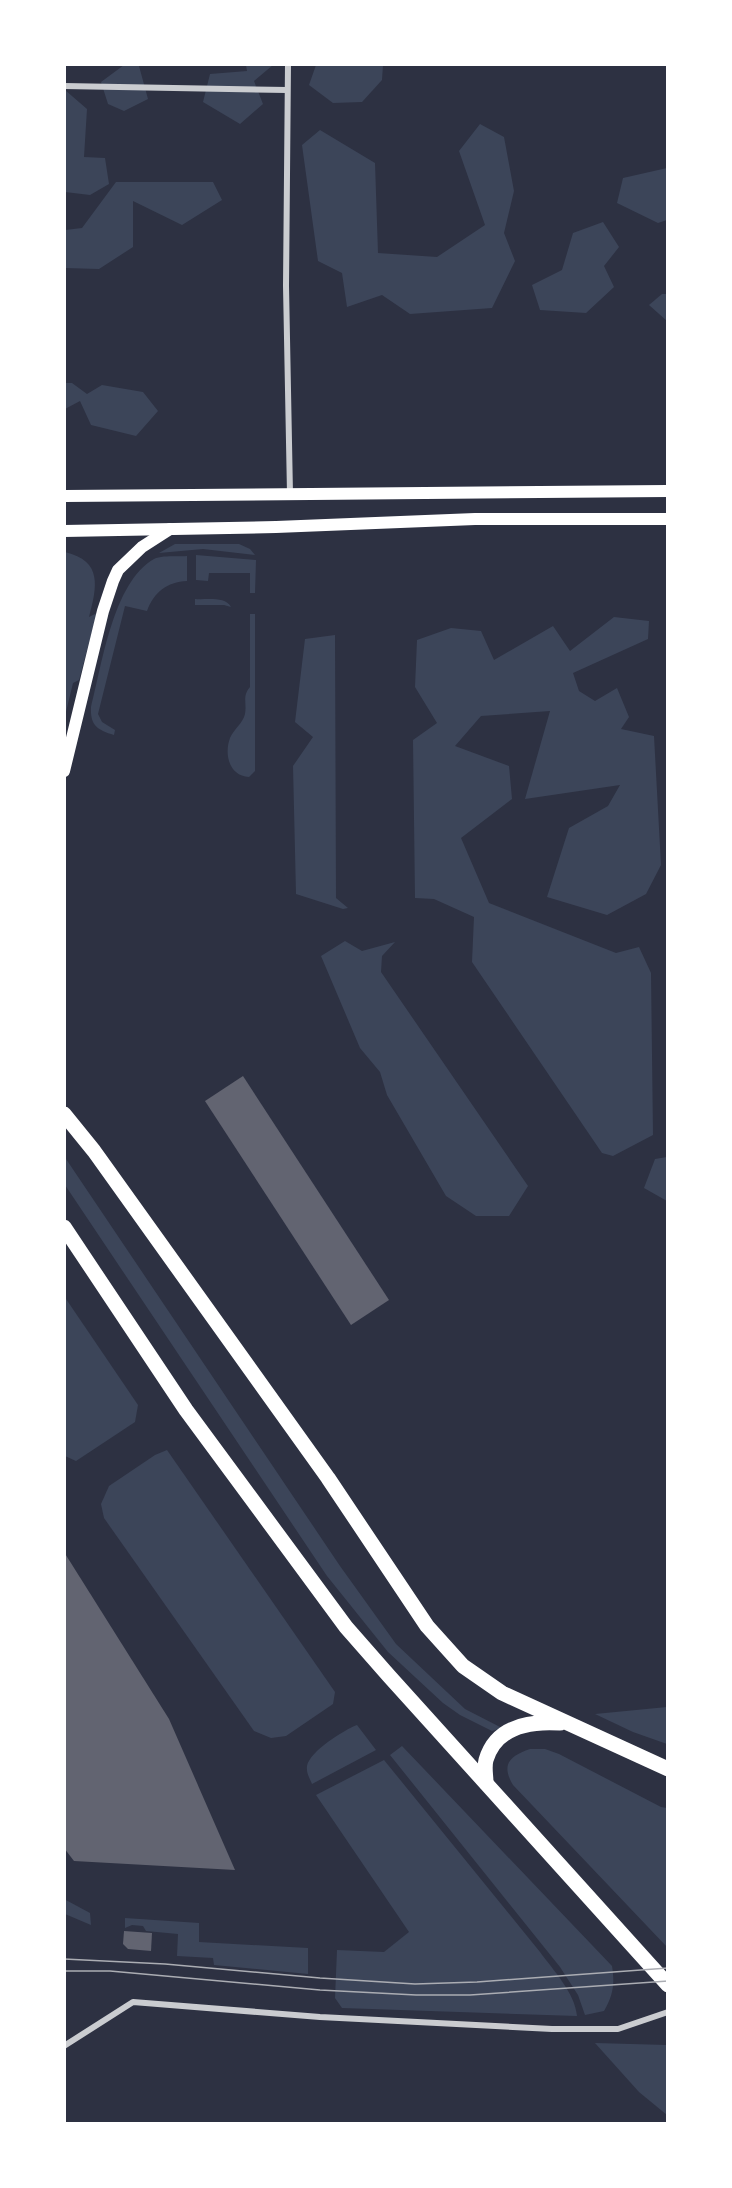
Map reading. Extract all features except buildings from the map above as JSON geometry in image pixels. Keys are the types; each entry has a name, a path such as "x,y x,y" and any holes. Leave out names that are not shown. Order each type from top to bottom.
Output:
{"main road":[{"path":"64,496 668,491"},
{"path":"64,531 475,519 668,519"},
{"path":"64,771 103,612 113,581 118,570 142,547 171,528"},
{"path":"64,1114 94,1151 328,1478 427,1626 463,1666 502,1693 668,1769"},
{"path":"64,1227 186,1410 346,1627 668,1985"},
{"path":"486,1783 486,1761 495,1743 512,1728 536,1722 569,1723"}],"street":[{"path":"288,64 286,286 290,494"},
{"path":"64,86 287,90"},
{"path":"64,2046 133,2002 320,2017 552,2029 618,2029 668,2012"}],"shaded area":[{"path":"124,65 141,65 139,66 148,99 124,111 108,104 101,82"},
{"path":"246,65 273,65 254,81 263,104 240,124 203,102 210,74 247,71"},
{"path":"316,65 383,65 382,80 362,102 333,103 309,85"},
{"path":"65,90 87,109 84,157 105,158 109,184 90,195 65,192"},
{"path":"480,124 504,137 514,191 504,233 515,261 492,308 410,314 382,295 347,307 342,273 318,261 302,145 320,130 375,163 378,253 437,257 485,225 459,151"},
{"path":"667,168 667,220 658,223 617,203 623,178"},
{"path":"116,182 213,182 222,200 182,225 133,201 133,247 99,269 65,268 65,230 82,228"},
{"path":"603,222 619,247 604,266 614,287 586,313 540,310 532,285 562,270 573,233"},
{"path":"662,294 667,294 667,321 649,305"},
{"path":"65,383 72,383 87,394 102,385 143,392 158,411 136,436 91,425 80,401 65,409"},
{"path":"175,544 239,544 250,549 255,555 203,549 159,553"},
{"path":"65,552 77,556 91,569 95,586 89,617 97,613 79,680 73,683 65,716"},
{"path":"196,555 256,560 255,593 250,593 250,573 209,573 208,581 196,580"},
{"path":"187,556 187,581 173,583 162,589 153,598 147,611 125,606 98,714 102,722 115,730 114,735 104,731 94,723 91,707 111,626 128,586 140,570 154,559"},
{"path":"195,599 225,601 231,607 195,605"},
{"path":"250,614 255,614 255,771 249,777 242,776 233,768 228,757 228,744 244,717 245,697 250,687"},
{"path":"614,617 649,621 648,639 573,673 579,691 595,701 617,688 629,717 621,729 654,736 661,865 646,894 607,915 547,897 569,828 608,806 620,785 525,799 550,711 481,716 455,746 509,766 512,799 461,838 489,903 616,953 639,947 651,973 653,1135 613,1156 602,1153 472,962 474,917 434,899 415,898 413,740 437,723 415,687 417,640 451,628 481,631 494,660 553,626 570,651"},
{"path":"335,635 336,898 348,908 343,909 296,894 293,766 313,737 295,722 305,639"},
{"path":"345,941 362,951 395,942 382,956 381,972 528,1186 509,1216 476,1216 446,1196 387,1095 380,1072 360,1048 321,956"},
{"path":"64,1156 340,1566 396,1644 465,1709 502,1728 492,1731 460,1715 443,1703 388,1652 327,1576 65,1185"},
{"path":"668,1157 667,1201 644,1188 655,1159"},
{"path":"64,1296 138,1405 135,1422 76,1461 65,1456"},
{"path":"167,1450 335,1692 333,1704 286,1736 271,1738 254,1731 104,1518 101,1504 109,1486 155,1455"},
{"path":"667,1707 667,1744 633,1732 595,1714"},
{"path":"357,1725 376,1750 312,1784 307,1771 309,1760 328,1742"},
{"path":"402,1746 612,1966 612,1990 604,2011 585,2015 578,1995 560,1967 390,1755"},
{"path":"530,1749 545,1749 559,1754 667,1808 667,1947 513,1785 509,1778 509,1762 512,1758"},
{"path":"384,1760 557,1974 568,1990 577,2016 342,2008 335,1998 337,1950 384,1952 409,1932 316,1795"},
{"path":"64,1899 90,1913 91,1925 65,1914"},
{"path":"125,1918 199,1923 199,1942 308,1948 308,1974 214,1965 213,1958 177,1956 178,1934 146,1931 143,1926 132,1925 125,1928"},
{"path":"595,2043 667,2045 667,2115 639,2092"}],"tram line":[{"path":"64,1959 165,1964 415,1984 477,1982 668,1968"},
{"path":"64,1971 110,1971 320,1990 416,1995 470,1995 668,1981"}]}
